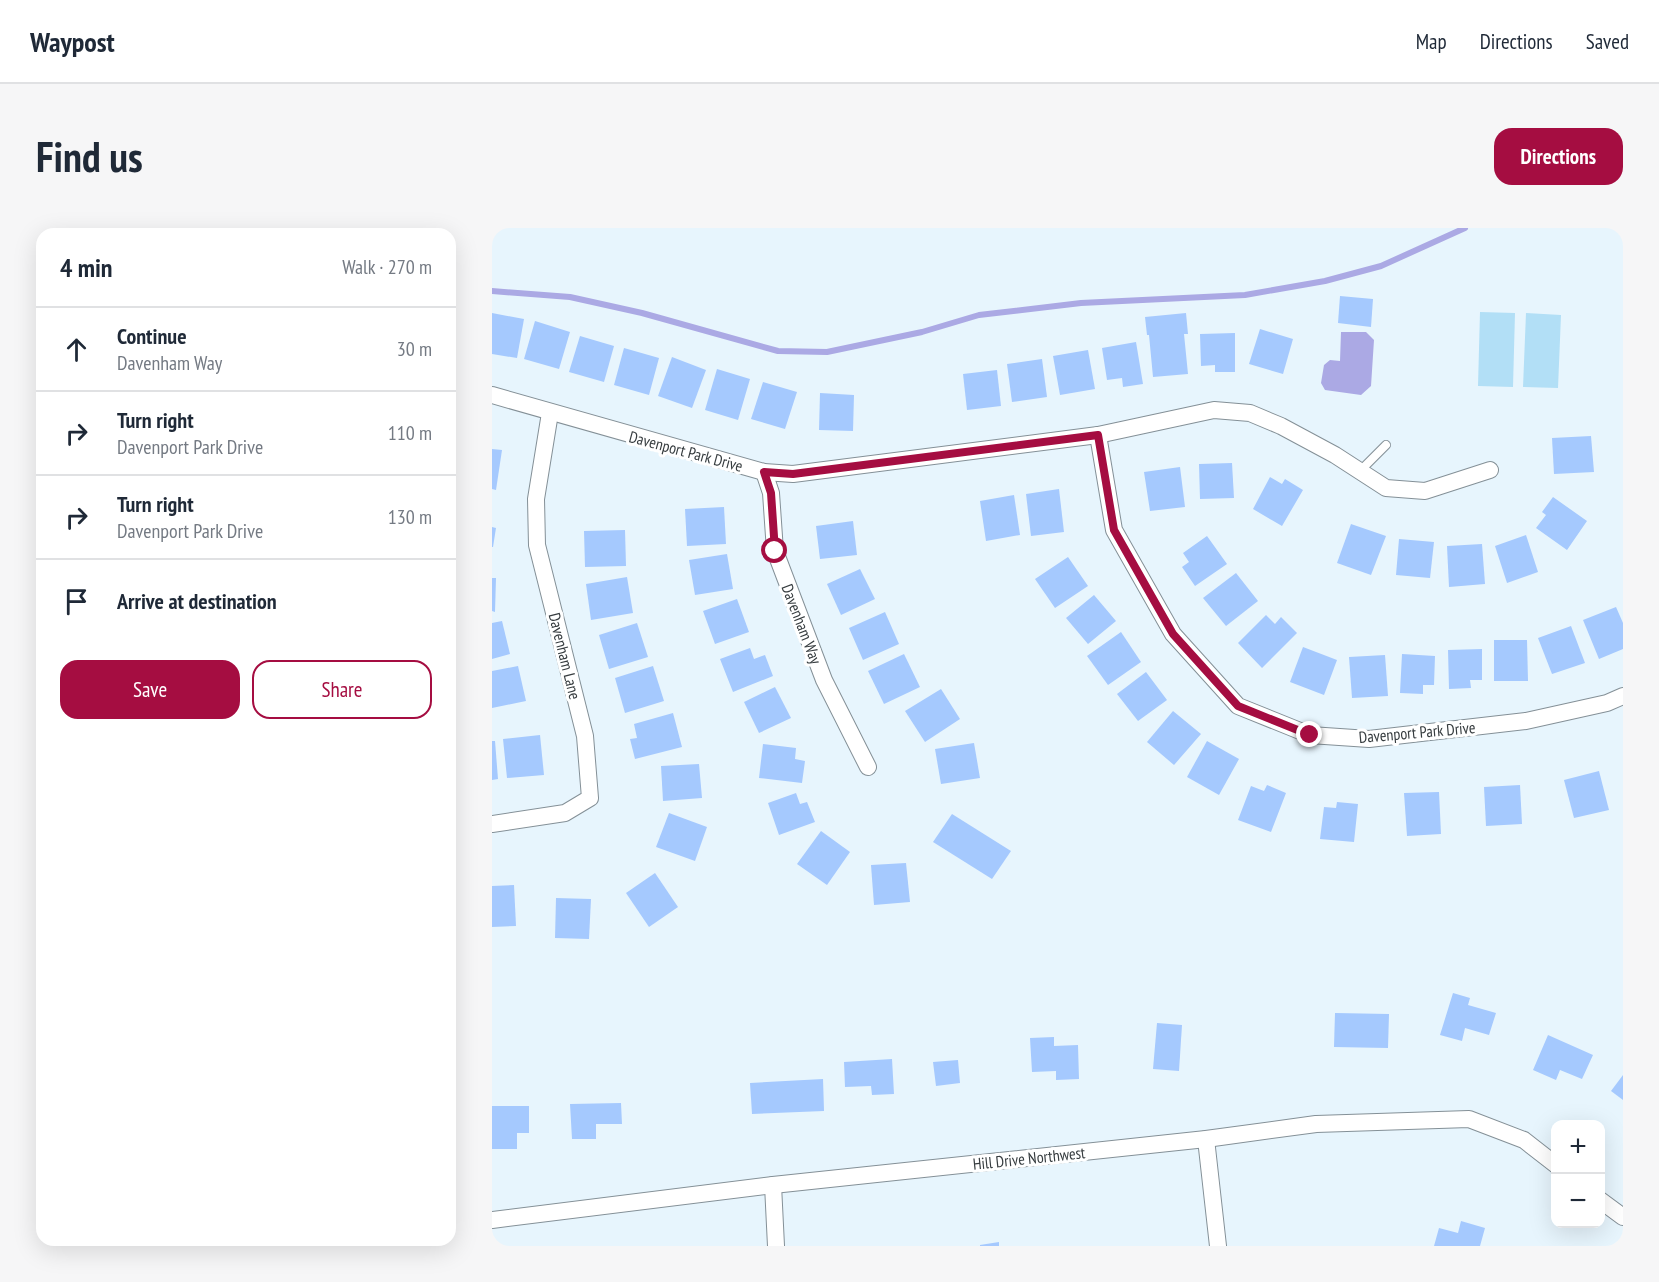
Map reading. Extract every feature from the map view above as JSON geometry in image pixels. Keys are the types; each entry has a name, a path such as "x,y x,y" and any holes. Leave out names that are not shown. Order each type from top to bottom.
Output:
{"street":[{"name":"Davenport Park Drive","path":"492,395 764,472 793,474 1098,435 1214,410 1250,413 1335,455 1386,488 1425,491 1490,470"},
{"name":"Davenham Lane","path":"492,824 565,813 590,798 585,736 537,545 536,499 550,413"},
{"name":"Davenport Park Drive","path":"1098,435 1114,530 1173,634 1238,706 1310,735 1369,740 1526,721 1606,703 1623,696"},
{"name":"Davenham Way","path":"764,472 771,493 775,551 824,680 868,766"},
{"name":"Hill Drive Northwest","path":"492,1220 773,1185 1206,1139 1316,1124 1469,1119 1524,1140 1551,1161"},
{"path":"1206,1139 1218,1246"},
{"path":"773,1185 776,1246"},
{"path":"1605,1204 1623,1217"}],"lane":[{"path":"1360,471 1386,445"}],"shaded area":[{"path":"1480,312 1515,313 1513,387 1478,386"},
{"path":"1526,313 1561,315 1558,388 1523,387"}],"water":[{"path":"1341,332 1366,332 1374,340 1371,386 1361,395 1325,390 1321,383 1324,365 1330,360 1340,361"}],"building":[{"path":"1340,296 1373,299 1371,327 1338,323"},
{"path":"492,313 524,319 517,358 492,354"},
{"path":"1186,313 1188,334 1184,334 1188,374 1153,377 1145,317"},
{"path":"535,321 570,332 559,369 524,359"},
{"path":"1260,329 1293,339 1283,374 1249,364"},
{"path":"1235,333 1235,372 1215,372 1215,365 1201,366 1200,334"},
{"path":"580,336 614,346 604,382 569,372"},
{"path":"1136,342 1143,384 1123,387 1122,378 1107,380 1102,348"},
{"path":"624,348 659,358 649,395 614,385"},
{"path":"1088,350 1095,389 1060,395 1053,356"},
{"path":"672,357 706,370 692,408 658,396"},
{"path":"1042,359 1047,397 1012,402 1007,364"},
{"path":"717,369 750,379 738,420 705,410"},
{"path":"997,370 1001,406 967,410 963,374"},
{"path":"763,382 797,392 785,429 751,419"},
{"path":"820,393 854,395 853,431 819,430"},
{"path":"1591,436 1594,472 1554,474 1552,438"},
{"path":"492,449 502,450 496,490 492,489"},
{"path":"1232,463 1234,498 1200,499 1199,464"},
{"path":"1180,467 1185,507 1150,511 1144,472"},
{"path":"1270,477 1282,484 1285,479 1303,490 1282,526 1253,509"},
{"path":"1059,489 1064,532 1031,536 1026,494"},
{"path":"1014,495 1020,535 986,541 980,501"},
{"path":"1553,497 1587,521 1567,550 1536,528 1546,515 1542,512"},
{"path":"724,507 726,544 687,546 685,509"},
{"path":"853,521 857,555 820,559 816,526"},
{"path":"1351,524 1386,536 1371,575 1337,563"},
{"path":"492,527 496,528 493,547 492,547"},
{"path":"625,530 626,566 585,567 584,531"},
{"path":"1526,535 1538,572 1507,583 1495,546"},
{"path":"1207,536 1227,564 1195,586 1182,567 1189,562 1183,553"},
{"path":"1399,539 1434,542 1430,578 1396,575"},
{"path":"1482,544 1485,584 1449,587 1447,546"},
{"path":"727,554 733,589 695,595 689,560"},
{"path":"1068,557 1088,586 1055,608 1035,579"},
{"path":"860,569 875,599 841,615 827,584"},
{"path":"1236,573 1258,601 1226,626 1203,598"},
{"path":"627,577 633,613 591,620 586,584"},
{"path":"492,578 496,578 495,612 492,611"},
{"path":"1094,595 1116,621 1088,644 1066,618"},
{"path":"737,599 749,632 715,644 703,611"},
{"path":"1616,607 1623,623 1623,649 1599,659 1583,620"},
{"path":"885,612 899,644 863,660 849,628"},
{"path":"1266,615 1275,624 1281,617 1297,633 1262,668 1238,643"},
{"path":"502,621 510,654 492,659 492,623"},
{"path":"637,623 648,657 609,669 599,635"},
{"path":"1571,626 1585,663 1552,674 1538,638"},
{"path":"1121,632 1141,662 1108,685 1087,656"},
{"path":"1494,640 1527,640 1528,681 1494,681"},
{"path":"1303,647 1337,660 1324,695 1290,682"},
{"path":"750,648 754,659 765,655 773,676 733,692 720,659"},
{"path":"1482,649 1482,680 1470,680 1471,688 1449,689 1448,650"},
{"path":"904,654 920,687 884,704 868,671"},
{"path":"1402,654 1435,656 1434,685 1423,685 1423,694 1400,693"},
{"path":"1385,655 1388,696 1352,698 1349,657"},
{"path":"518,666 526,701 492,708 492,671"},
{"path":"653,666 664,701 625,713 615,678"},
{"path":"1146,672 1167,700 1138,721 1117,694"},
{"path":"775,687 791,718 759,733 744,702"},
{"path":"941,689 960,719 925,742 905,711"},
{"path":"1173,711 1201,734 1174,765 1147,742"},
{"path":"673,713 682,747 635,759 630,739 637,738 634,724"},
{"path":"540,735 544,775 507,778 503,739"},
{"path":"492,741 495,741 498,779 492,780"},
{"path":"1207,741 1239,759 1219,795 1187,777"},
{"path":"974,743 980,778 941,784 935,749"},
{"path":"763,744 796,748 795,759 805,761 802,783 759,778"},
{"path":"699,764 702,798 663,801 661,766"},
{"path":"1599,771 1609,810 1574,818 1564,780"},
{"path":"1267,785 1286,793 1271,832 1238,820 1251,786 1264,791"},
{"path":"1520,785 1522,824 1486,826 1484,787"},
{"path":"1439,792 1441,834 1407,836 1404,793"},
{"path":"796,793 800,804 807,802 815,822 779,835 768,803"},
{"path":"1337,802 1358,804 1354,842 1320,839 1324,807 1336,808"},
{"path":"669,813 707,827 695,861 656,847"},
{"path":"952,814 1011,851 992,879 933,842"},
{"path":"821,831 850,852 827,885 797,864"},
{"path":"906,863 910,902 874,905 871,865"},
{"path":"655,873 678,907 649,927 626,893"},
{"path":"514,885 516,926 492,927 492,886"},
{"path":"556,898 591,899 589,939 555,938"},
{"path":"1453,993 1470,998 1468,1005 1496,1013 1489,1035 1465,1028 1462,1041 1440,1035"},
{"path":"1335,1013 1389,1014 1388,1048 1334,1047"},
{"path":"1157,1023 1182,1025 1179,1071 1153,1069"},
{"path":"1548,1035 1593,1055 1582,1079 1560,1070 1556,1080 1533,1070"},
{"path":"1054,1037 1054,1046 1078,1045 1079,1079 1056,1080 1056,1071 1032,1072 1030,1038"},
{"path":"892,1059 894,1094 872,1095 871,1086 845,1087 844,1062"},
{"path":"958,1060 960,1083 936,1086 933,1062"},
{"path":"1623,1075 1623,1100 1611,1091"},
{"path":"823,1079 824,1111 752,1114 750,1083"},
{"path":"621,1103 622,1124 596,1124 596,1139 572,1139 570,1104"},
{"path":"492,1106 529,1106 529,1133 517,1133 517,1149 492,1149"},
{"path":"1461,1221 1485,1228 1480,1246 1434,1246 1439,1228 1458,1233"},
{"path":"999,1242 999,1246 980,1246 980,1245"}],"waterway":[{"path":"492,291 570,297 642,313 778,351 827,352 922,332 979,315 1081,303 1245,295 1325,281 1381,266 1465,228"}],"route":[{"path":"775,551 771,493 764,472 793,474 1098,435 1114,530 1173,634 1238,706 1310,735"}]}
